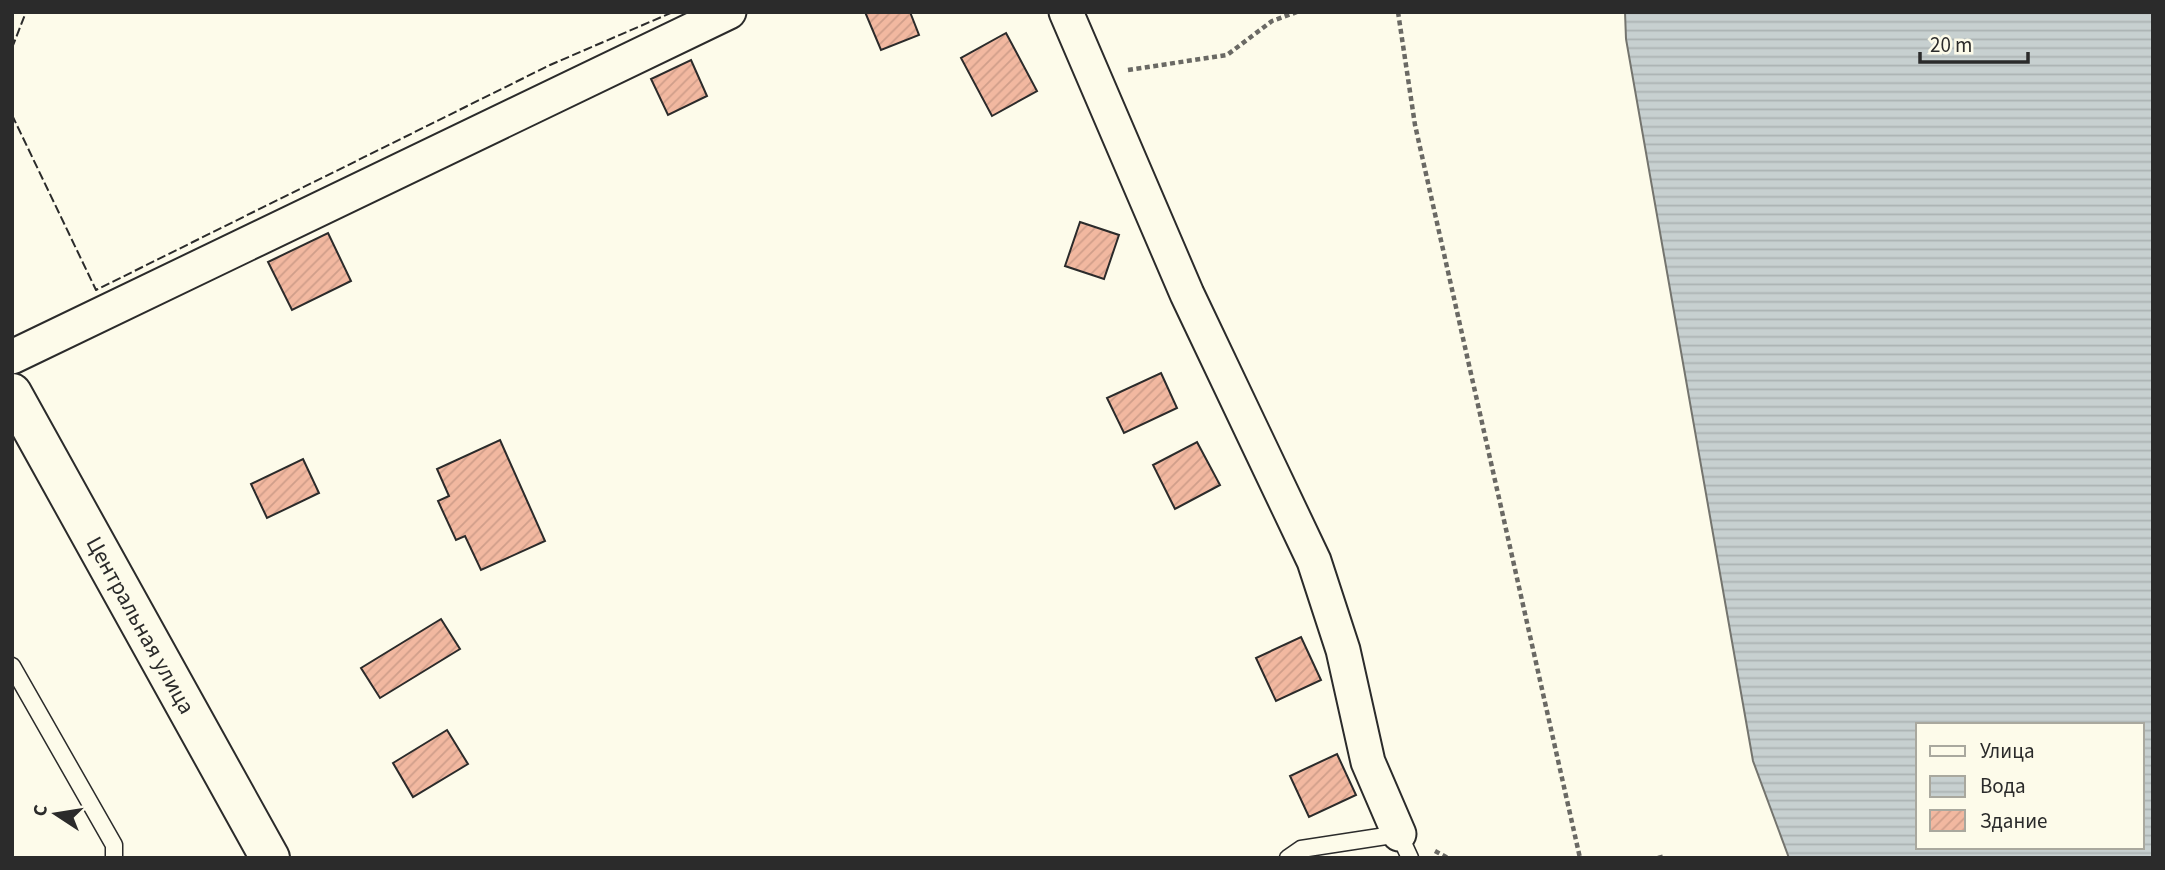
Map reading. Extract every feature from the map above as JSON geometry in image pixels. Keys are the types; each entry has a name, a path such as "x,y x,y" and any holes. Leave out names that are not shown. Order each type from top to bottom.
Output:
{"street":[{"path":"12,357 729,12"},
{"path":"1066,12 1186,294 1314,561 1343,650 1368,762 1404,846"},
{"name":"Центральная улица","path":"12,393 270,858"}],"lane":[{"path":"12,666 114,845 114,858"},
{"path":"1288,858 1301,849 1404,846"}],"path":[{"path":"1092,75 1227,55 1272,21 1297,12"},
{"path":"1398,12 1415,125 1580,858"},
{"path":"1658,858 1666,856"}],"water":[{"path":"1625,12 2153,12 2153,858 1789,858 1753,761 1626,39"}],"building":[{"path":"865,12 910,12 919,35 881,50"},
{"path":"1006,33 1037,91 992,116 961,58"},
{"path":"691,60 707,96 668,115 651,79"},
{"path":"1080,222 1119,235 1104,279 1065,266"},
{"path":"328,233 351,281 292,310 268,262"},
{"path":"1161,373 1177,408 1124,433 1107,398"},
{"path":"500,440 545,541 481,570 465,536 456,540 438,501 449,496 437,469"},
{"path":"1197,442 1220,485 1175,509 1153,465"},
{"path":"303,459 319,493 267,518 251,484"},
{"path":"441,619 460,649 380,698 361,668"},
{"path":"1301,637 1321,680 1276,701 1256,658"},
{"path":"447,730 468,764 413,797 393,763"},
{"path":"1337,754 1356,795 1309,817 1290,776"}],"fence":[{"path":"12,48 26,12"},
{"path":"12,115 96,290 550,65 673,12"}]}
